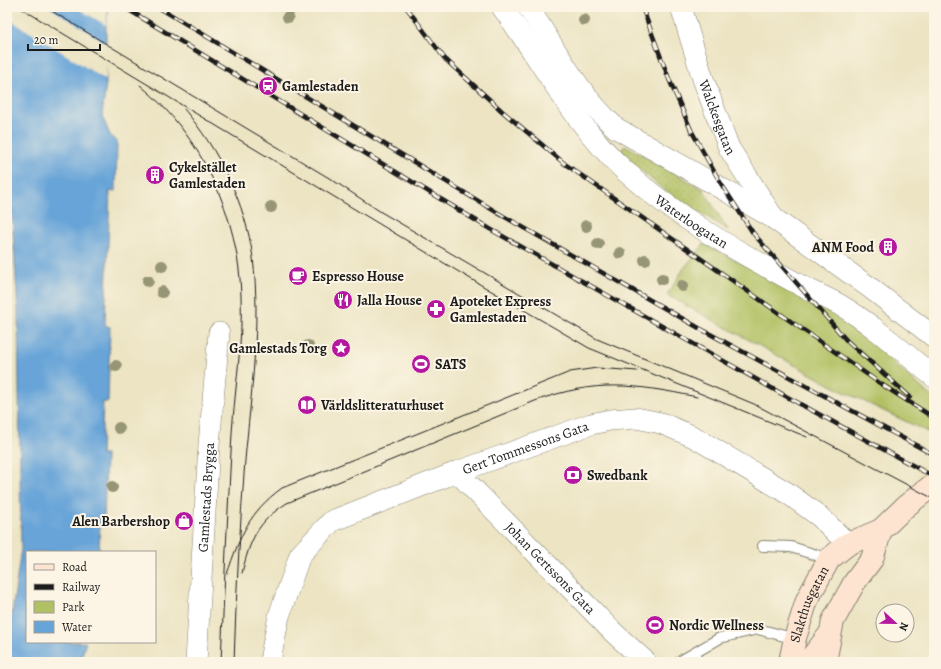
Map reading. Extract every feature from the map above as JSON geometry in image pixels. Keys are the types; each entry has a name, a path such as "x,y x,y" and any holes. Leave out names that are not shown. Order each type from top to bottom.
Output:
{"main road":[{"name":"Slakthusgatan","path":"881,530 872,559 854,583 833,621 829,634 809,661 795,638 807,600 829,559 848,544 881,530 906,506 934,484"}],"street":[{"name":"Waterloogatan","path":"502,7 570,110 625,171 674,211 741,253 841,306 882,335 934,377"},
{"path":"528,7 576,84 600,114 616,128 774,218 869,287 934,337"},
{"name":"Walckesgatan","path":"681,7 703,79 729,148 774,218"},
{"name":"Gamlestads Brygga","path":"196,662 209,445 219,333"},
{"name":"Gert Tommessons Gata","path":"272,662 271,656 279,616 300,555 332,521 457,472 591,424 610,420 636,418 661,423 694,437 786,492 819,516 848,544"},
{"name":"Johan Gertssons Gata","path":"457,472 614,633 646,662"}],"lane":[{"path":"763,546 791,548 829,559"},
{"path":"679,662 720,638 758,629 795,638"}],"green space":[{"path":"625,145 703,189 728,230 664,190 620,152"},
{"path":"704,244 836,311 934,399 934,435 840,390 667,295 684,268"}],"water":[{"path":"8,7 109,7 106,25 106,83 102,116 110,135 117,141 116,191 110,191 105,325 110,327 108,402 103,402 101,455 106,455 104,524 100,523 99,551 26,551 26,643 86,643 80,662 7,662 7,648 21,549 18,312 7,136"}],"pier":[{"path":"8,7 49,7 108,44 106,80 7,18"},
{"path":"75,7 108,7 106,25"}],"tram line":[{"path":"19,7 464,275 589,348 807,437"},
{"path":"45,7 334,181 381,212 597,339 754,404 934,499"},
{"path":"140,85 162,105 182,128 199,153 225,208 233,236 239,266 241,330 232,433 221,662"},
{"path":"184,109 209,142 229,179 244,218 253,258 256,334 241,510 234,662"},
{"path":"227,574 236,548 247,526 261,506 282,488 570,372 597,368 637,371"},
{"path":"242,573 248,551 256,533 268,517 287,503 535,401 577,389 615,386 654,389 697,397"}],"railway":[{"path":"124,7 490,229 791,399 934,477"},
{"path":"158,7 498,213 699,328 934,455"},
{"path":"406,7 445,59 502,111 565,164 881,384 931,416"},
{"path":"642,7 669,79 691,130 720,182 753,233 847,341 910,397"}],"place":[{"name":"Gamlestaden","path":"268,86"},
{"name":"Cykelstället Gamlestaden","path":"155,175"},
{"name":"ANM Food","path":"888,247"},
{"name":"Espresso House","path":"298,276"},
{"name":"Jalla House","path":"343,300"},
{"name":"Apoteket Express Gamlestaden","path":"436,309"},
{"name":"Gamlestads Torg","path":"341,348"},
{"name":"SATS","path":"421,364"},
{"name":"Världslitteraturhuset","path":"307,405"},
{"name":"Swedbank","path":"573,475"},
{"name":"Alen Barbershop","path":"184,521"},
{"name":"Nordic Wellness","path":"655,625"}]}
